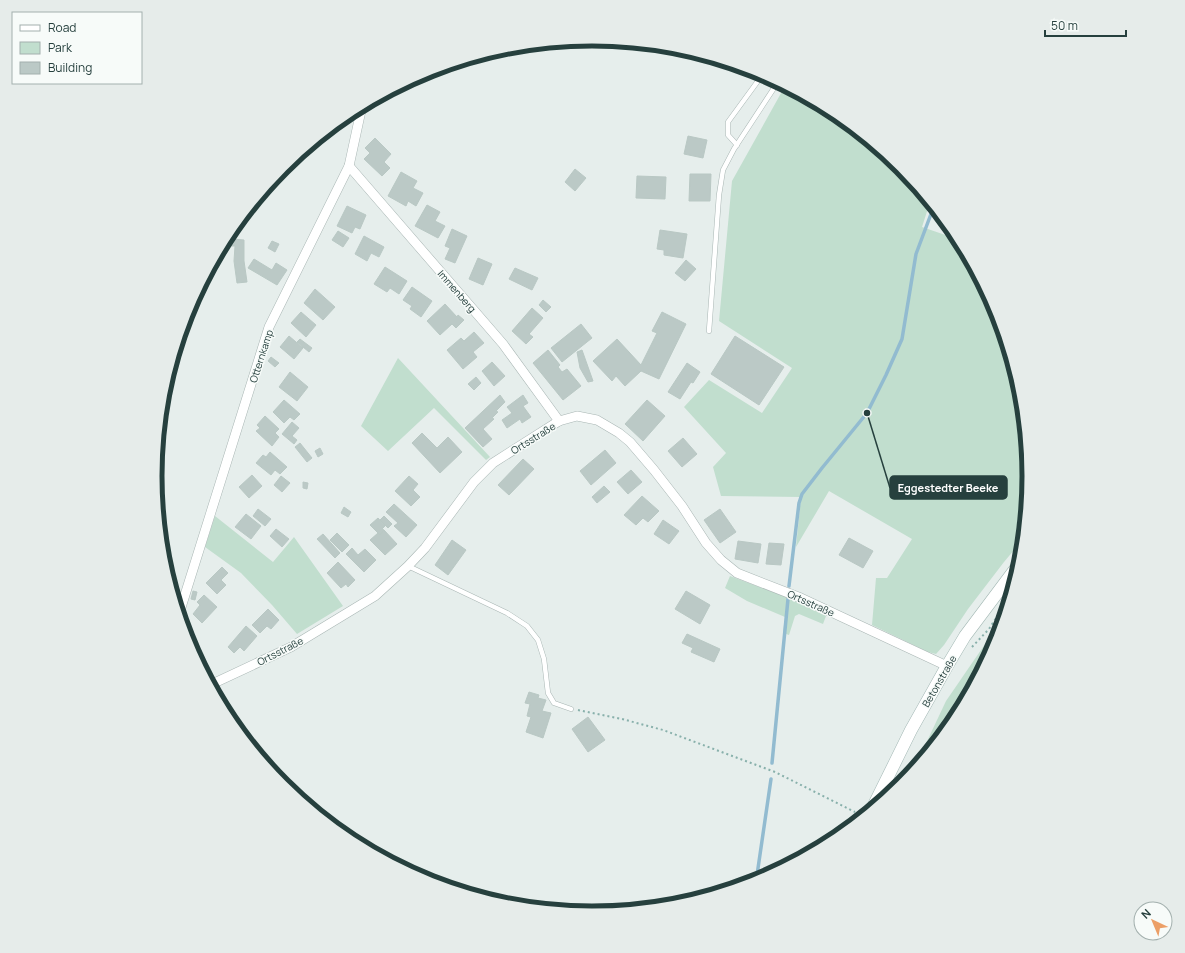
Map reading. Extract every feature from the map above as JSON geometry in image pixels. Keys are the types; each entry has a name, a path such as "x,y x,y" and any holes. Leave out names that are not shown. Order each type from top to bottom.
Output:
{"main road":[{"name":"Betonstraße","path":"877,799 911,730 947,666 965,636 1012,574"}],"street":[{"name":"Otternkamp","path":"182,605 270,327 349,166 360,115"},
{"name":"Immenberg","path":"349,166 503,344 559,421"},
{"name":"Ortsstraße","path":"215,683 291,647 375,596 408,566 425,548 474,482 493,463 559,421 577,416 597,420 619,433 630,442 682,506 706,543 721,560 737,573 801,598 947,666"}],"lane":[{"path":"737,145 728,135 728,122 759,80"},
{"path":"709,331 719,195 723,170 737,145 775,87"},
{"path":"408,566 507,613 527,626 538,640 544,659 548,693 554,703 571,709"}],"path":[{"path":"969,652 989,629 1002,607"},
{"path":"571,709 622,719 664,730 774,772 855,812"}],"green space":[{"path":"783,90 832,119 855,135 897,172 928,207 922,227 950,236 979,286 1000,338 1015,393 1022,448 1023,476 1019,533 1017,546 968,609 944,645 936,654 928,652 872,625 876,578 887,578 912,539 829,491 796,547 801,497 721,496 713,467 726,453 684,407 709,380 762,413 792,368 719,321 732,181"},
{"path":"398,358 490,457 486,460 434,408 388,451 361,426"},
{"path":"215,516 273,562 294,537 343,606 297,634 241,573 205,547"},
{"path":"730,576 794,600 826,616 823,624 799,614 795,616 789,635 783,633 785,617 747,601 725,588"},
{"path":"994,632 979,667 965,692 934,739 921,754 946,701"}],"building":[{"path":"688,136 707,140 703,158 684,154"},
{"path":"375,138 391,154 384,162 390,168 382,176 364,159 370,153 365,148"},
{"path":"575,169 586,178 575,191 565,182"},
{"path":"401,172 417,181 413,188 423,193 416,206 408,201 406,206 388,196"},
{"path":"690,174 711,174 710,201 689,201"},
{"path":"637,176 666,177 665,199 636,198"},
{"path":"427,205 440,212 435,221 445,226 438,238 415,226"},
{"path":"347,206 366,215 360,229 355,227 352,233 337,226"},
{"path":"452,229 467,236 455,263 445,259 450,248 445,246"},
{"path":"660,230 687,234 683,258 664,255 664,250 657,249"},
{"path":"338,231 349,238 343,247 332,240"},
{"path":"364,236 384,247 379,257 371,253 367,261 355,254"},
{"path":"234,239 244,240 244,261 247,282 237,283 234,261 235,246 231,246"},
{"path":"272,241 279,244 275,252 268,248"},
{"path":"478,258 492,264 483,285 469,279"},
{"path":"254,259 272,270 276,263 287,270 277,285 248,268"},
{"path":"686,260 696,269 685,281 675,273"},
{"path":"385,267 407,281 399,294 390,288 387,292 374,284"},
{"path":"515,268 538,278 532,290 509,279"},
{"path":"412,287 432,301 421,317 410,309 412,306 403,300"},
{"path":"315,289 335,307 323,320 304,303"},
{"path":"543,300 551,307 546,312 539,305"},
{"path":"445,304 457,317 458,315 464,320 456,328 452,324 440,335 427,321"},
{"path":"532,308 543,318 529,334 533,337 526,344 512,331"},
{"path":"301,312 316,325 306,337 291,323"},
{"path":"662,312 686,324 659,379 641,371 625,386 616,376 612,381 593,361 617,339 641,365 657,333 652,331"},
{"path":"581,324 592,338 562,362 551,348"},
{"path":"474,332 484,343 473,352 477,357 463,369 447,350 461,338 464,341"},
{"path":"289,336 303,348 294,359 280,347"},
{"path":"735,336 784,367 759,405 711,374"},
{"path":"300,339 312,348 309,352 297,342"},
{"path":"548,350 560,365 558,367 562,372 567,369 581,386 563,400 533,363"},
{"path":"582,350 593,381 588,382 580,368 577,352"},
{"path":"271,357 279,363 275,367 268,361"},
{"path":"492,362 505,376 494,386 482,371"},
{"path":"687,363 700,372 693,383 691,382 680,399 668,392"},
{"path":"290,372 308,387 297,401 279,387"},
{"path":"476,377 481,383 474,390 468,384"},
{"path":"500,395 505,402 496,411 498,412 492,418 494,419 483,429 492,439 483,447 465,428"},
{"path":"523,395 528,403 523,406 531,417 522,423 520,419 507,428 502,420 512,413 507,407"},
{"path":"284,400 300,414 294,420 290,417 284,423 273,412"},
{"path":"647,400 665,416 643,441 625,424"},
{"path":"265,416 279,429 275,433 279,437 272,446 256,431 260,428 257,425"},
{"path":"292,422 299,428 292,436 297,440 294,444 282,434"},
{"path":"422,433 437,448 448,437 462,452 440,473 412,443"},
{"path":"683,438 697,454 682,467 668,451"},
{"path":"300,443 312,458 307,462 295,447"},
{"path":"320,448 323,454 318,457 315,451"},
{"path":"605,450 616,463 591,485 580,471"},
{"path":"270,452 287,467 280,474 275,470 271,475 256,463 263,455 266,457"},
{"path":"523,459 534,469 509,495 498,485"},
{"path":"631,470 642,482 628,494 617,482"},
{"path":"252,475 262,486 249,498 239,487"},
{"path":"281,476 290,483 282,492 274,485"},
{"path":"409,476 418,484 413,490 420,497 411,506 395,491"},
{"path":"303,482 308,483 307,489 303,488"},
{"path":"604,486 610,492 597,503 592,497"},
{"path":"642,496 659,511 648,522 643,518 636,525 624,515"},
{"path":"394,504 417,525 406,537 394,526 398,523 386,512"},
{"path":"344,507 351,512 348,517 341,513"},
{"path":"258,509 271,519 265,526 253,516"},
{"path":"720,509 736,532 720,543 704,520"},
{"path":"246,514 261,526 251,539 235,527"},
{"path":"384,516 392,524 388,528 380,520"},
{"path":"378,518 385,526 380,535 370,525"},
{"path":"663,520 679,531 669,544 654,534"},
{"path":"276,529 289,539 282,547 270,536"},
{"path":"384,530 397,544 385,555 370,540 378,533 380,535"},
{"path":"337,533 349,545 342,552 330,540"},
{"path":"323,534 340,553 335,558 317,539"},
{"path":"849,538 873,551 863,568 839,555"},
{"path":"452,540 466,550 448,575 435,565"},
{"path":"738,541 761,544 758,563 735,559"},
{"path":"769,543 784,544 781,565 766,564"},
{"path":"352,548 358,555 365,549 376,560 364,572 346,554"},
{"path":"338,562 355,580 348,587 346,584 341,588 327,573"},
{"path":"222,567 228,573 221,580 226,585 217,594 206,583"},
{"path":"193,591 197,592 195,600 191,599"},
{"path":"686,591 710,605 700,624 675,609"},
{"path":"204,595 217,607 202,623 193,614 200,605 197,602"},
{"path":"268,609 279,620 271,629 267,626 260,633 252,625"},
{"path":"246,626 257,636 244,651 240,647 234,653 228,647"},
{"path":"687,634 720,649 714,662 691,652 693,648 682,643"},
{"path":"529,692 539,695 538,698 546,700 542,711 551,713 543,738 526,732 531,717 527,716 530,704 525,703"},
{"path":"588,717 605,740 588,752 572,729"}],"waterway":[{"path":"789,586 799,503 802,494 867,413 886,375 902,339 916,254 932,212"},
{"path":"772,763 788,599"},
{"path":"757,874 771,779"}],"place":[{"name":"Eggestedter Beeke","path":"867,413"}]}
